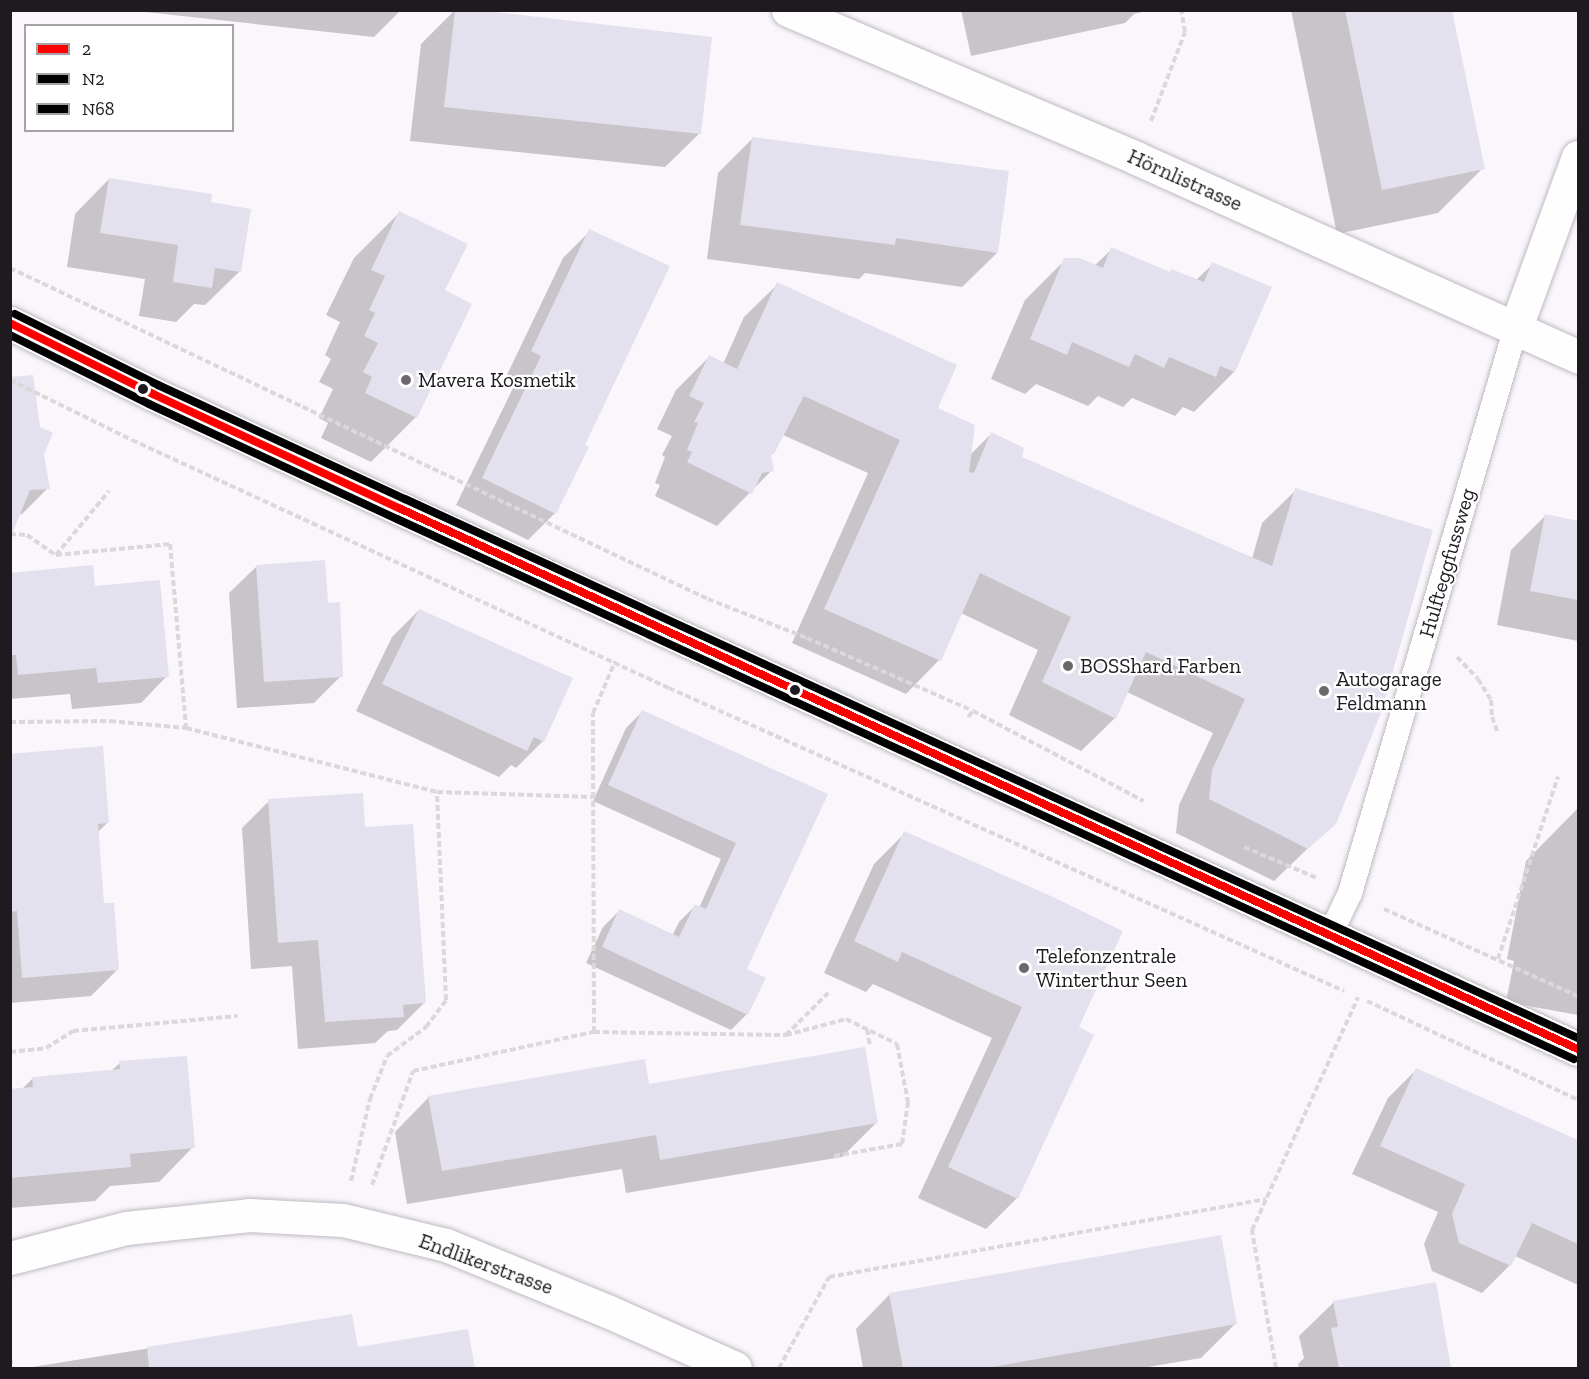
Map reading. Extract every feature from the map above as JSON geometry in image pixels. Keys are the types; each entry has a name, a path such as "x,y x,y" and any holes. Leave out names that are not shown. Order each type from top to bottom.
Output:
{"street":[{"name":"Hörnlistrasse","path":"788,10 1136,158 1516,327 1578,357"},
{"path":"1516,327 1578,157"},
{"path":"10,323 153,394 401,509 1578,1049"},
{"name":"Endlikerstrasse","path":"10,1258 126,1228 249,1215 350,1222 446,1245 607,1311 735,1368"}],"lane":[{"name":"Hulfteggfussweg","path":"1330,935 1350,893 1516,327"}],"path":[{"path":"1136,158 1185,32 1181,10"},
{"path":"10,268 708,599 800,635 973,711 1154,806"},
{"path":"10,380 132,440 615,662 1358,997 1578,1100"},
{"path":"131,431 132,440"},
{"path":"56,555 109,491"},
{"path":"10,534 27,535 56,555 170,543 186,728"},
{"path":"1428,625 1478,680 1491,700 1492,717 1497,731"},
{"path":"800,635 801,641"},
{"path":"594,1032 593,713 615,662"},
{"path":"968,717 973,711"},
{"path":"10,722 110,721 186,728 437,792 593,797"},
{"path":"1498,959 1558,777"},
{"path":"350,1222 370,1099 387,1056 426,1027 446,1000 437,792"},
{"path":"1242,846 1578,996"},
{"path":"786,1035 830,991"},
{"path":"1276,1368 1252,1230 1358,997"},
{"path":"10,1052 46,1048 73,1031 237,1016"},
{"path":"350,1222 413,1071 594,1032 786,1035 846,1019 897,1044 908,1102 902,1144 834,1156"},
{"path":"867,1029 870,1046"},
{"path":"779,1368 830,1277 1266,1199"},
{"path":"10,1358 12,1368"}],"building":[{"path":"455,10 478,10 712,37 701,134 444,107"},
{"path":"1345,10 1452,10 1485,169 1382,190"},
{"path":"752,137 1009,171 998,253 896,238 895,245 740,225"},
{"path":"109,178 212,194 211,202 251,209 241,272 215,268 212,288 173,282 178,245 100,233"},
{"path":"399,211 468,244 445,290 472,304 417,418 365,393 372,377 363,372 378,343 364,336 375,313 369,310 385,276 371,270"},
{"path":"589,229 670,266 585,445 589,447 556,514 482,478 541,356 531,351"},
{"path":"1111,247 1170,272 1171,269 1204,282 1212,262 1272,287 1235,372 1220,366 1216,377 1169,357 1164,368 1135,354 1129,367 1072,342 1067,355 1030,339 1064,258 1080,258 1103,268"},
{"path":"777,282 957,365 938,408 975,425 969,472 974,473 991,432 1024,448 1022,457 1272,566 1295,488 1433,530 1381,713 1336,824 1308,849 1209,799 1212,770 1245,699 1146,652 1116,719 1042,682 1071,617 980,573 941,661 824,609 900,440 804,396 774,454 771,455 774,471 762,473 752,494 687,462 692,452 687,450 698,423 694,422 704,403 689,396 709,355 737,369"},
{"path":"33,375 40,427 53,433 44,454 50,489 30,490 12,534 10,377"},
{"path":"1545,514 1578,521 1578,600 1530,591"},
{"path":"325,560 328,603 340,602 343,677 264,682 256,565"},
{"path":"93,565 95,586 160,580 169,677 98,683 96,668 18,675 16,655 10,655 10,573"},
{"path":"419,609 573,678 544,742 534,737 527,751 382,684"},
{"path":"642,710 828,794 747,969 766,978 748,1015 602,947 619,909 679,937 695,904 706,909 736,843 608,785"},
{"path":"103,746 109,823 98,824 104,903 114,903 119,970 22,978 17,911 10,912 10,754"},
{"path":"363,793 365,827 413,824 426,1003 403,1005 404,1017 325,1022 318,940 278,943 268,799"},
{"name":"Telefonzentrale Winterthur Seen","path":"904,831 1053,897 1123,931 1079,1027 1094,1035 1018,1199 948,1167 1022,1007 902,952 898,962 854,941"},
{"path":"865,1047 878,1123 660,1160 656,1135 442,1171 428,1096 645,1059 649,1084"},
{"path":"187,1056 195,1148 130,1154 131,1167 10,1178 10,1089 33,1087 32,1077 120,1069 119,1061"},
{"path":"1416,1068 1578,1140 1578,1244 1532,1223 1511,1266 1459,1243 1452,1214 1465,1184 1380,1146"},
{"path":"1221,1235 1237,1324 986,1368 903,1368 889,1293"},
{"path":"1436,1282 1451,1368 1339,1368 1331,1328 1338,1327 1333,1301"},
{"path":"352,1314 358,1347 468,1329 475,1368 149,1368 147,1347"}],"transit line":[{"name":"N68","path":"15,314 158,385 1578,1038"},
{"name":"2","path":"10,323 153,394 401,509 1578,1049"},
{"name":"N2","path":"10,335 149,404 397,519 1574,1059"}],"place":[{"name":"Mavera Kosmetik","path":"406,380"},
{"name":"BOSShard Farben","path":"1068,666"},
{"name":"Autogarage Feldmann","path":"1324,691"},
{"name":"Telefonzentrale Winterthur Seen","path":"1024,968"}]}
